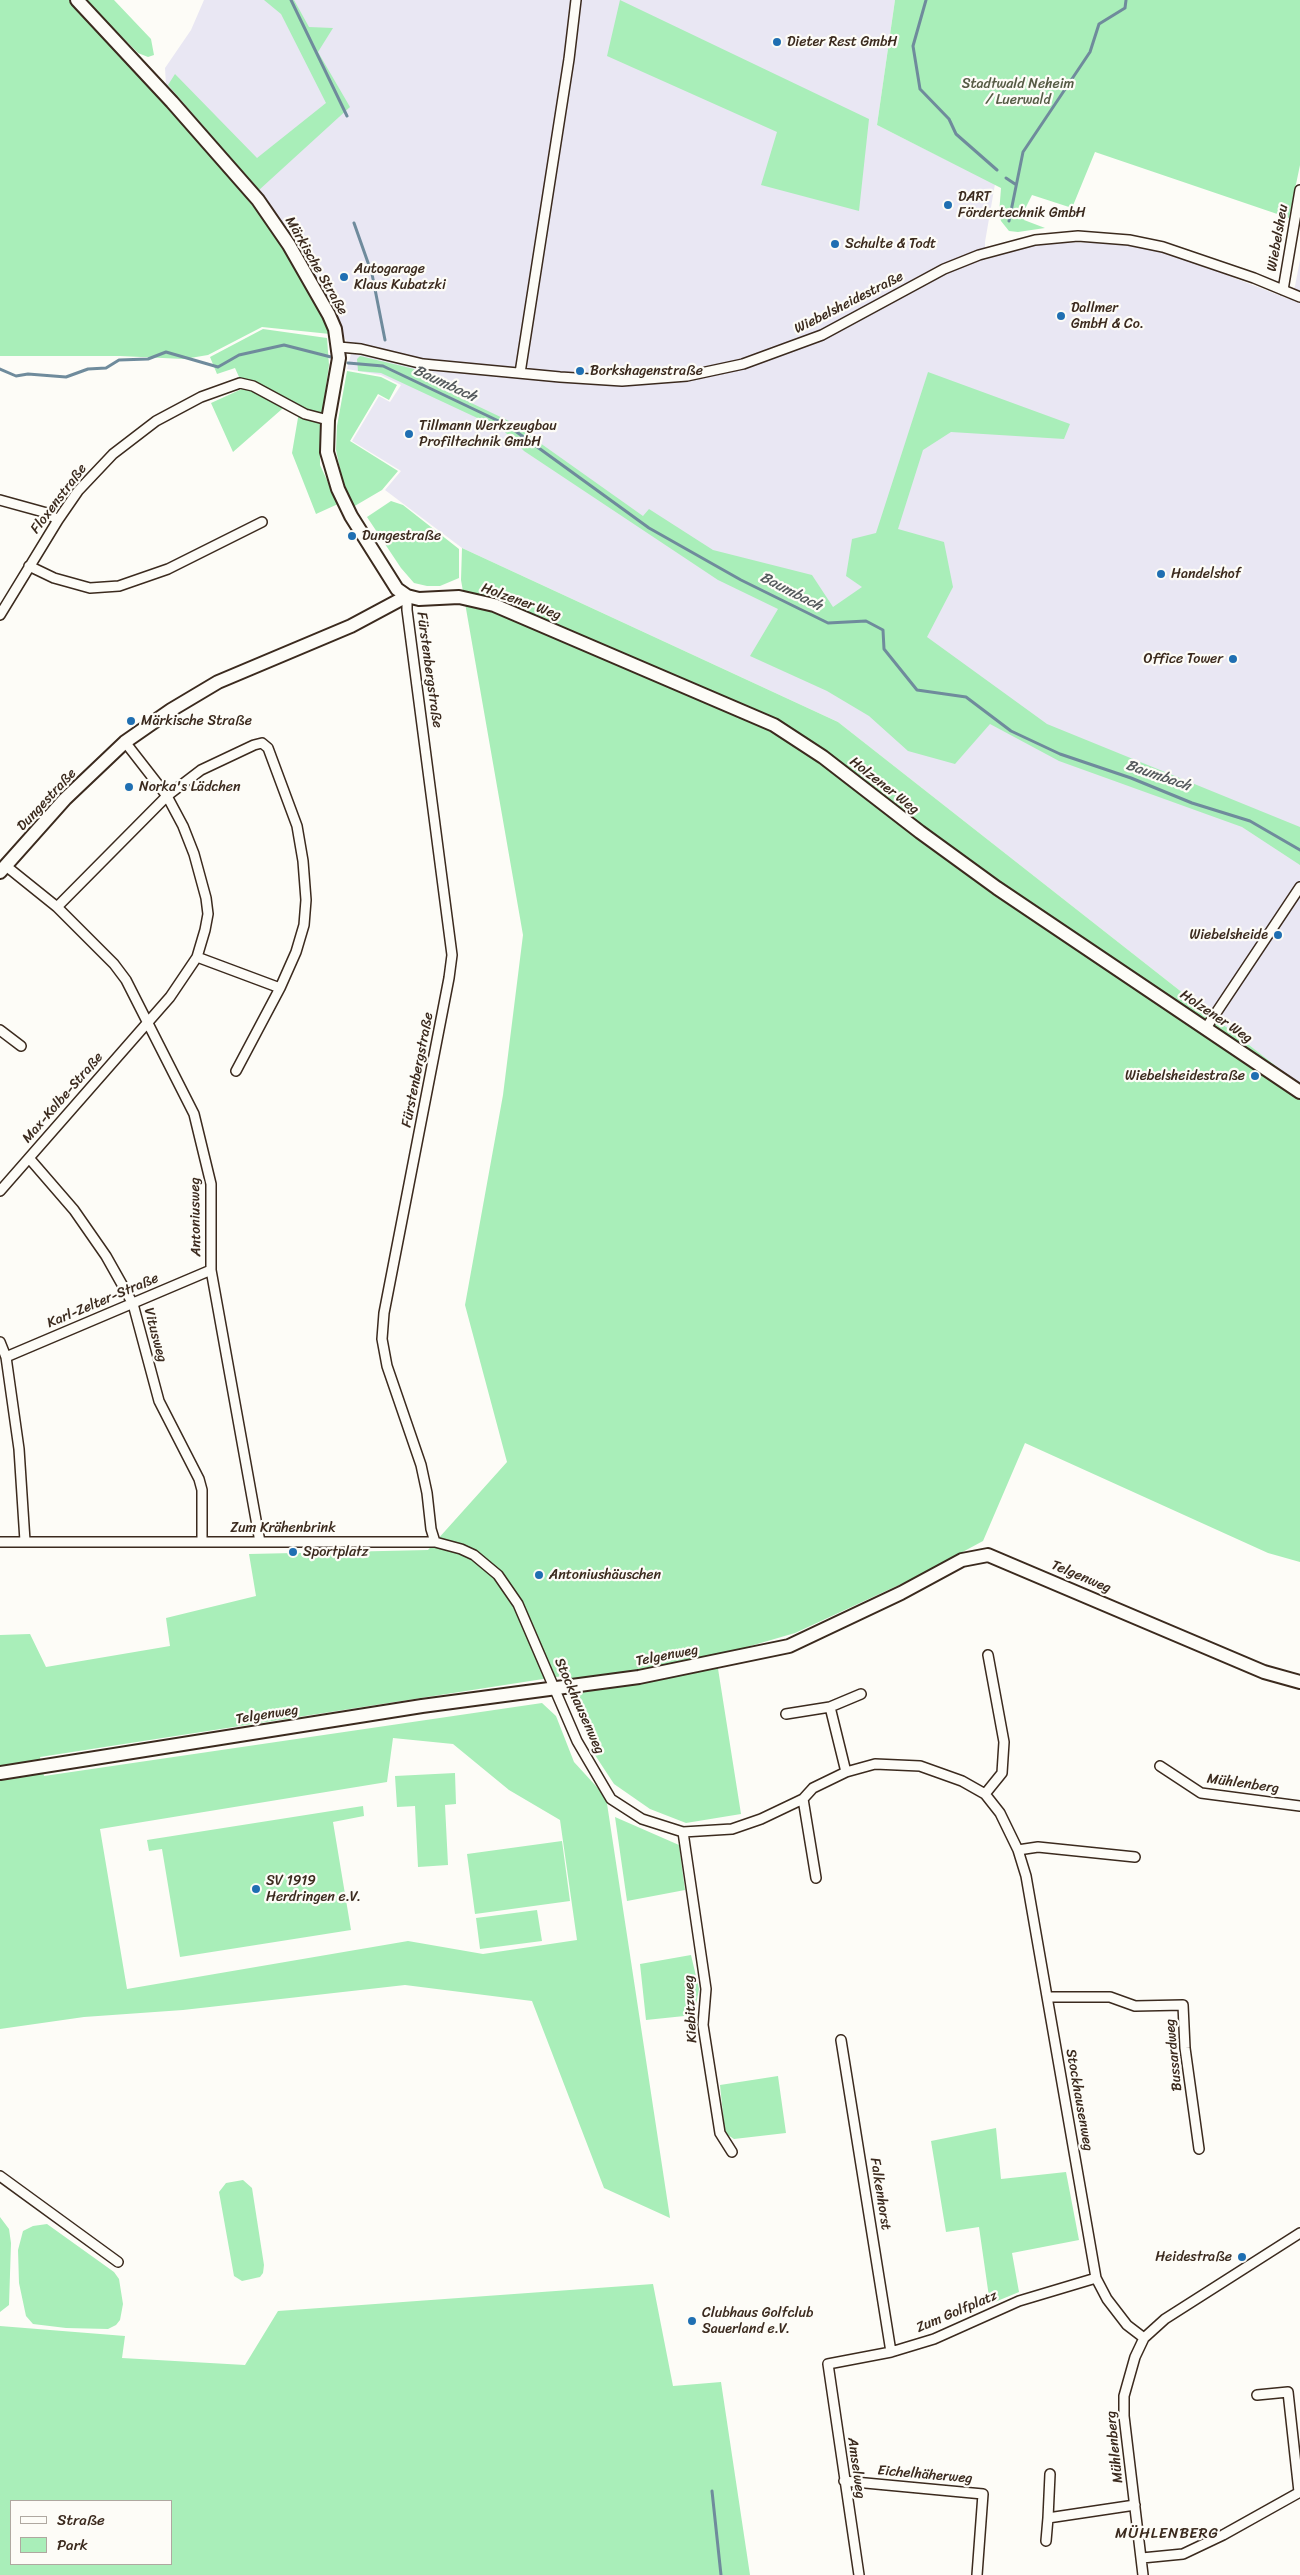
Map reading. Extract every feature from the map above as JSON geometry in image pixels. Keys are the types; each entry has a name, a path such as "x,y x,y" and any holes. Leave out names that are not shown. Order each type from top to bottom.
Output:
{"main road":[{"name":"Märkische Straße","path":"77,0 172,102 269,215 329,315 339,347 328,420 327,452 338,489 351,516 386,574 397,589 407,596"},
{"name":"Dungestraße","path":"3,869 66,800 125,742 170,710 218,682 351,626 407,596"},
{"name":"Holzener Weg","path":"407,596 419,599 459,597 494,605 774,725 823,757 920,832 997,888 1300,1092"},
{"name":"Telgenweg","path":"0,1773 314,1722 639,1677 789,1646 901,1593 962,1560 988,1555 1264,1672 1300,1682"}],"street":[{"path":"520,373 569,59 576,0"},
{"name":"Wiebelsheu","path":"1283,290 1300,190"},
{"name":"Wiebelsheidestraße","path":"339,347 360,349 423,364 622,381 670,378 725,369 822,335 960,262 1013,245 1055,238 1098,236 1163,247 1300,297"},
{"name":"Floxenstraße","path":"0,615 58,520 96,471 113,454 156,421 222,387 240,383 253,386 297,411 328,420"},
{"path":"0,500 47,513 58,520"},
{"path":"29,566 72,584 90,588 119,586 168,569 262,522"},
{"name":"Fürstenbergstraße","path":"407,596 406,610 452,954 449,978 384,1313 382,1339 387,1366 421,1465 427,1492 431,1529 436,1542"},
{"name":"Max-Kolbe-Straße","path":"0,1192 149,1024 175,990 197,956 206,930 208,914 206,898 194,854 166,796 125,742"},
{"path":"57,906 166,796 201,770 245,749 262,744 268,748 297,826 304,860 306,900 301,934 280,988 236,1071"},
{"name":"Antoniusweg","path":"3,869 57,906 120,972 149,1024 194,1114 211,1184 211,1270 260,1542"},
{"path":"1206,1028 1300,887"},
{"path":"197,956 280,988"},
{"path":"0,1030 21,1046"},
{"name":"Vitusweg","path":"29,1158 74,1210 106,1256 133,1304 159,1401 199,1479 202,1490 202,1541"},
{"name":"Karl-Zelter-Straße","path":"6,1357 211,1270"},
{"path":"0,1342 6,1357 18,1449 25,1542"},
{"name":"Zum Krähenbrink","path":"0,1542 436,1542 461,1548 486,1564 498,1576 518,1604 528,1625"},
{"name":"Stockhausenweg","path":"528,1625 577,1741 611,1799 642,1819 682,1832 732,1829 761,1818 803,1798 813,1788 846,1772 875,1764 920,1766 962,1781 985,1794 1000,1813 1018,1850 1031,1903 1096,2278 1107,2300 1127,2325 1144,2338"},
{"path":"985,1794 1002,1773 1004,1742 988,1654"},
{"path":"786,1714 830,1706 861,1694"},
{"path":"830,1706 846,1772"},
{"name":"Mühlenberg","path":"1160,1766 1200,1793 1300,1806"},
{"path":"803,1798 816,1878"},
{"name":"Kiebitzweg","path":"682,1832 706,1989 704,2035 720,2133 732,2152"},
{"path":"1018,1850 1038,1847 1136,1857"},
{"name":"Bussardweg","path":"1047,1997 1110,1997 1135,2006 1183,2005 1185,2048 1199,2149"},
{"name":"Falkenhorst","path":"841,2040 892,2352"},
{"path":"0,2176 118,2262"},
{"name":"Mühlenberg","path":"1143,2575 1124,2417 1124,2396 1135,2357 1144,2338 1185,2306 1300,2233"},
{"name":"Zum Golfplatz","path":"828,2364 892,2352 934,2339 1018,2301 1096,2278"},
{"name":"Amselweg","path":"828,2364 859,2575"},
{"path":"1142,2558 1183,2554 1223,2535 1299,2492 1288,2392 1257,2395"},
{"path":"1046,2541 1050,2474"},
{"name":"Eichelhäherweg","path":"844,2481 983,2494 977,2575"},
{"path":"1048,2518 1135,2505"}],"shaded area":[{"path":"204,0 895,0 877,125 995,184 985,242 985,260 1013,249 1059,242 1127,244 1160,251 1193,262 1289,299 1295,286 1300,260 1300,1085 838,722 462,548 385,490 401,471 352,441 379,396 390,402 401,385 381,375 347,369 352,350 261,201 210,135 166,85 165,68 191,30"}],"green space":[{"path":"0,0 69,0 142,76 264,219 299,272 330,334 262,327 208,355 184,359 120,356 0,356"},
{"path":"86,0 114,0 151,39 154,55 148,57 138,53"},
{"path":"264,0 294,0 309,27 333,28 318,52 350,107 259,190 168,85 175,74 257,158 326,103 281,14"},
{"path":"620,0 869,119 859,211 761,185 777,132 607,56"},
{"name":"Stadtwald Neheim / Luerwald","path":"895,0 1300,0 1300,165 1289,218 1095,152 1072,208 1032,195 1024,211 1026,212 1024,220 1045,228 1018,232 1009,231 1001,221 999,214 1001,188 877,125"},
{"path":"263,329 327,338 329,365 320,428 320,465 338,504 316,514 292,453 300,406 290,402 233,452 211,403 244,388 235,368 217,374 210,357"},
{"path":"360,356 431,373 446,391 509,421 643,516 649,509 713,550 812,575 833,607 862,587 846,576 852,539 876,533 928,372 1070,424 1064,439 951,432 923,450 898,529 944,542 953,587 927,637 1047,724 1300,827 1300,865 1242,827 1059,761 990,724 955,764 908,751 869,716 827,691 750,656 778,609 718,580 524,451 503,430 381,373 358,371 357,359"},
{"path":"347,371 381,377 397,385 389,400 378,394 350,441 398,471 382,490 353,507 343,483 336,450 337,426"},
{"path":"391,501 403,505 459,549 459,578 440,586 414,583 401,568 367,517"},
{"path":"462,548 838,722 1300,1085 1300,1562 1268,1553 1025,1443 983,1541 914,1578 795,1633 716,1656 741,1814 686,1823 650,1809 614,1784 593,1752 569,1675 40,1757 44,1776 542,1703 556,1716 574,1762 606,1797 670,2218 604,2188 532,2001 405,1985 183,2010 84,2017 0,2029 0,1635 30,1634 46,1667 170,1646 166,1618 256,1596 249,1554 428,1550 507,1462 465,1305 503,1095 523,935 461,580","holes":["393,1738 453,1744 509,1790 560,1820 577,1940 483,1954 408,1941 127,1989 100,1829 387,1782"]},
{"path":"455,1773 456,1804 445,1805 448,1865 418,1867 415,1806 397,1807 395,1776"},
{"name":"SV 1919 Herdringen e.V.","path":"363,1806 364,1816 333,1822 351,1930 180,1957 162,1849 149,1851 147,1840"},
{"path":"615,1817 679,1845 685,1890 627,1901"},
{"path":"562,1841 570,1901 475,1914 467,1854"},
{"path":"537,1910 542,1941 480,1949 476,1918"},
{"path":"691,1955 699,1989 694,2015 646,2020 640,1964"},
{"path":"778,2076 786,2133 734,2139 725,2133 720,2085"},
{"path":"996,2128 1001,2179 1066,2172 1079,2240 1012,2253 1019,2292 990,2304 979,2227 946,2232 931,2141"},
{"path":"243,2180 252,2188 264,2265 263,2273 260,2277 242,2281 234,2276 219,2192 226,2183"},
{"path":"0,2217 9,2229 11,2243 9,2305 0,2312"},
{"path":"47,2224 114,2272 119,2279 123,2304 120,2320 116,2325 108,2329 66,2328 33,2324 26,2316 19,2283 18,2250 23,2231 33,2226"},
{"path":"653,2284 673,2386 721,2382 750,2575 0,2575 0,2326 125,2336 122,2358 245,2365 278,2311"}],"waterway":[{"path":"291,0 347,116"},
{"path":"926,0 913,46 920,89 949,119 956,134 997,170"},
{"path":"1009,221 1023,152 1090,52 1099,24 1125,8 1126,0"},
{"path":"1006,178 1015,184"},
{"path":"354,223 372,274 385,340"},
{"name":"Baumbach","path":"0,369 16,376 28,374 66,377 88,369 106,368 119,360 148,359 166,352 218,367 239,355 284,345 331,357"},
{"name":"Baumbach","path":"348,363 383,366 507,425 649,528 741,580 828,623 866,621 883,630 884,649 917,690 966,697 1011,731 1060,754 1131,778 1192,803 1250,821 1300,850"},
{"path":"712,2491 721,2575"}],"place":[{"name":"Dieter Rest GmbH","path":"777,42"},
{"name":"DART Fördertechnik GmbH","path":"948,205"},
{"name":"Schulte & Todt","path":"835,244"},
{"name":"Autogarage Klaus Kubatzki","path":"344,277"},
{"name":"Dallmer GmbH & Co.","path":"1061,316"},
{"name":"Borkshagenstraße","path":"580,371"},
{"name":"Tillmann Werkzeugbau Profiltechnik GmbH","path":"409,434"},
{"name":"Dungestraße","path":"352,536"},
{"name":"Handelshof","path":"1161,574"},
{"name":"Office Tower","path":"1233,659"},
{"name":"Märkische Straße","path":"131,721"},
{"name":"Norka's Lädchen","path":"129,787"},
{"name":"Wiebelsheide","path":"1278,935"},
{"name":"Wiebelsheidestraße","path":"1255,1076"},
{"name":"Sportplatz","path":"293,1552"},
{"name":"Antoniushäuschen","path":"539,1575"},
{"name":"SV 1919 Herdringen e.V.","path":"256,1889"},
{"name":"Heidestraße","path":"1242,2257"},
{"name":"Clubhaus Golfclub Sauerland e.V.","path":"692,2321"}],"district":[{"name":"MÜHLENBERG","path":"1167,2534"}]}
